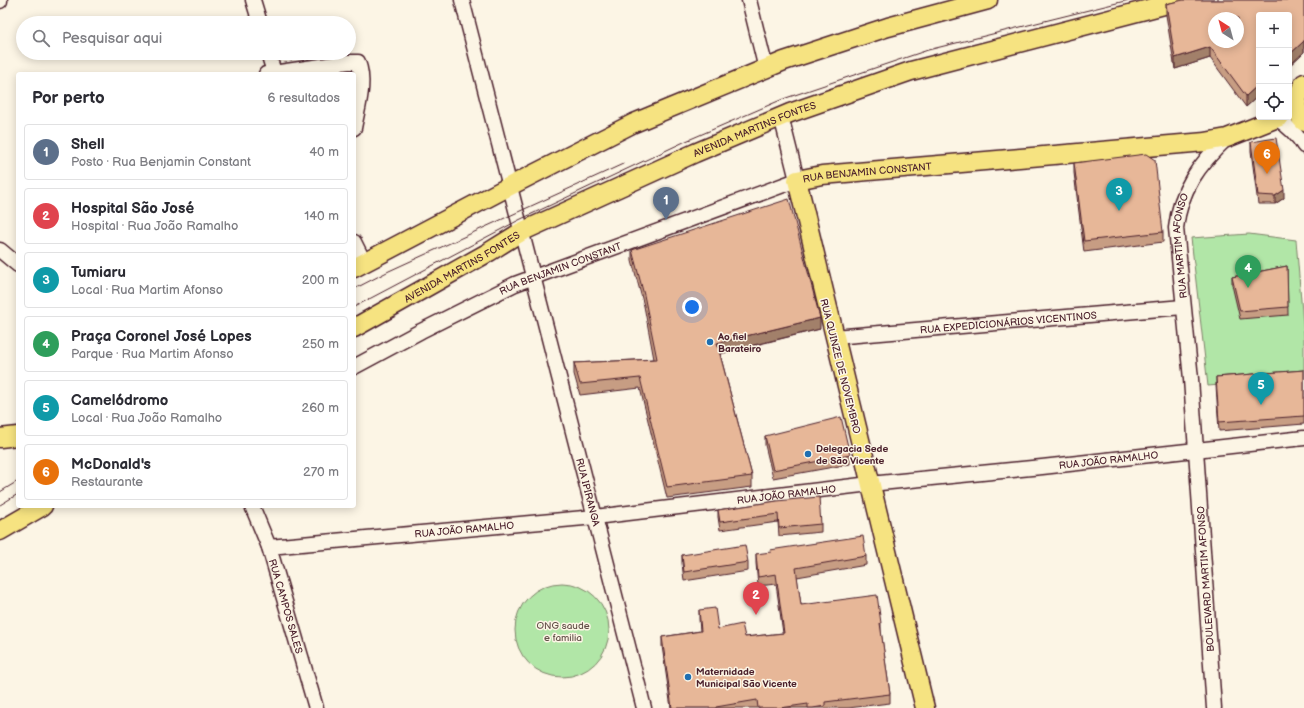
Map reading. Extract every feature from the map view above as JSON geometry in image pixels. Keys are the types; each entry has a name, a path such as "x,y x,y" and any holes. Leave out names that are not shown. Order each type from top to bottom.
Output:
{"main road":[{"path":"359,265 634,123 766,68 888,27 988,0"},
{"name":"AVENIDA MARTINS FONTES","path":"356,327 489,252 521,232 695,153 781,116 881,80 911,71 1183,0"},
{"path":"1292,115 1297,96 1304,83"},
{"name":"RUA MARTIM AFONSO","path":"1227,138 1278,120"},
{"name":"RUA BENJAMIN CONSTANT","path":"797,180 822,176 1205,142 1227,138"},
{"name":"RUA QUINZE DE NOVEMBRO","path":"797,180 925,708"},
{"path":"0,531 40,508"}],"street":[{"path":"253,0 258,16"},
{"name":"RUA IPIRANGA","path":"462,0 644,708"},
{"path":"749,0 766,68"},
{"path":"269,60 270,72"},
{"path":"278,72 358,62 362,71 362,83 356,117"},
{"name":"RUA QUINZE DE NOVEMBRO","path":"781,116 797,180"},
{"path":"1291,120 1289,127 1298,136 1304,146"},
{"name":"RUA MARTIM AFONSO","path":"1196,449 1190,369 1176,228 1177,214 1186,189 1192,178 1213,150 1227,138"},
{"name":"RUA BENJAMIN CONSTANT","path":"356,366 428,327 532,277 797,180"},
{"path":"356,251 359,265"},
{"path":"6,254 16,263"},
{"name":"RUA EXPEDICIONÁRIOS VICENTINOS","path":"834,337 1183,308"},
{"name":"RUA JOÃO RAMALHO","path":"269,547 595,517 870,484 1042,467 1304,438"},
{"name":"BOULEVARD MARTIM AFONSO","path":"1196,449 1214,708"},
{"name":"RUA CAMPOS SALES","path":"253,508 269,547 316,708"}],"green space":[{"path":"1249,234 1296,240 1304,336 1304,378 1208,386 1191,238"},
{"name":"ONG saude e familia","path":"562,583 580,587 595,597 605,612 609,630 605,648 595,663 580,673 562,677 544,673 529,663 519,648 515,630 519,612 529,597 544,587"}],"building":[{"path":"1183,0 1304,0 1304,41 1292,52 1292,12 1256,12 1256,87 1246,96 1211,48 1244,48 1244,12 1208,12 1208,48 1175,58 1166,4"},
{"path":"1276,138 1284,190 1275,196 1258,195 1251,142"},
{"path":"1146,154 1155,160 1163,232 1084,241 1074,163"},
{"name":"Ao fiel Barateiro","path":"789,199 820,318 717,343 752,476 667,487 640,378 580,384 574,363 657,359 644,295 632,250"},
{"path":"1287,266 1288,307 1240,311 1232,277"},
{"path":"1304,370 1304,416 1219,422 1216,377"},
{"name":"Delegacia Sede de São Vicente","path":"841,417 850,455 773,470 765,436"},
{"path":"819,497 821,524 779,528 778,514 720,522 718,510 777,501"},
{"path":"863,536 866,556 796,568 801,605 877,595 890,694 825,702 825,706 813,708 808,708 808,704 780,708 758,708 757,700 716,708 672,708 662,637 701,631 699,610 715,608 718,629 742,624 745,637 784,633 776,574 758,577 756,554 771,552 770,550"},
{"path":"745,545 748,562 684,572 682,555"}],"tram line":[{"path":"356,306 519,220 686,141 783,99 928,50 1129,0"},
{"path":"356,288 389,271 623,164"},
{"path":"0,492 16,482"},
{"path":"0,505 16,495"}],"place":[{"name":"McDonald's","path":"1267,174"},
{"name":"Tumiaru","path":"1119,211"},
{"name":"Shell","path":"666,220"},
{"name":"Praça Coronel José Lopes","path":"1248,288"},
{"name":"Ao fiel Barateiro","path":"710,342"},
{"name":"Camelódromo","path":"1261,405"},
{"name":"Delegacia Sede de São Vicente","path":"808,454"},
{"name":"Hospital São José","path":"756,615"},
{"name":"Maternidade Municipal São Vicente","path":"688,677"}]}
